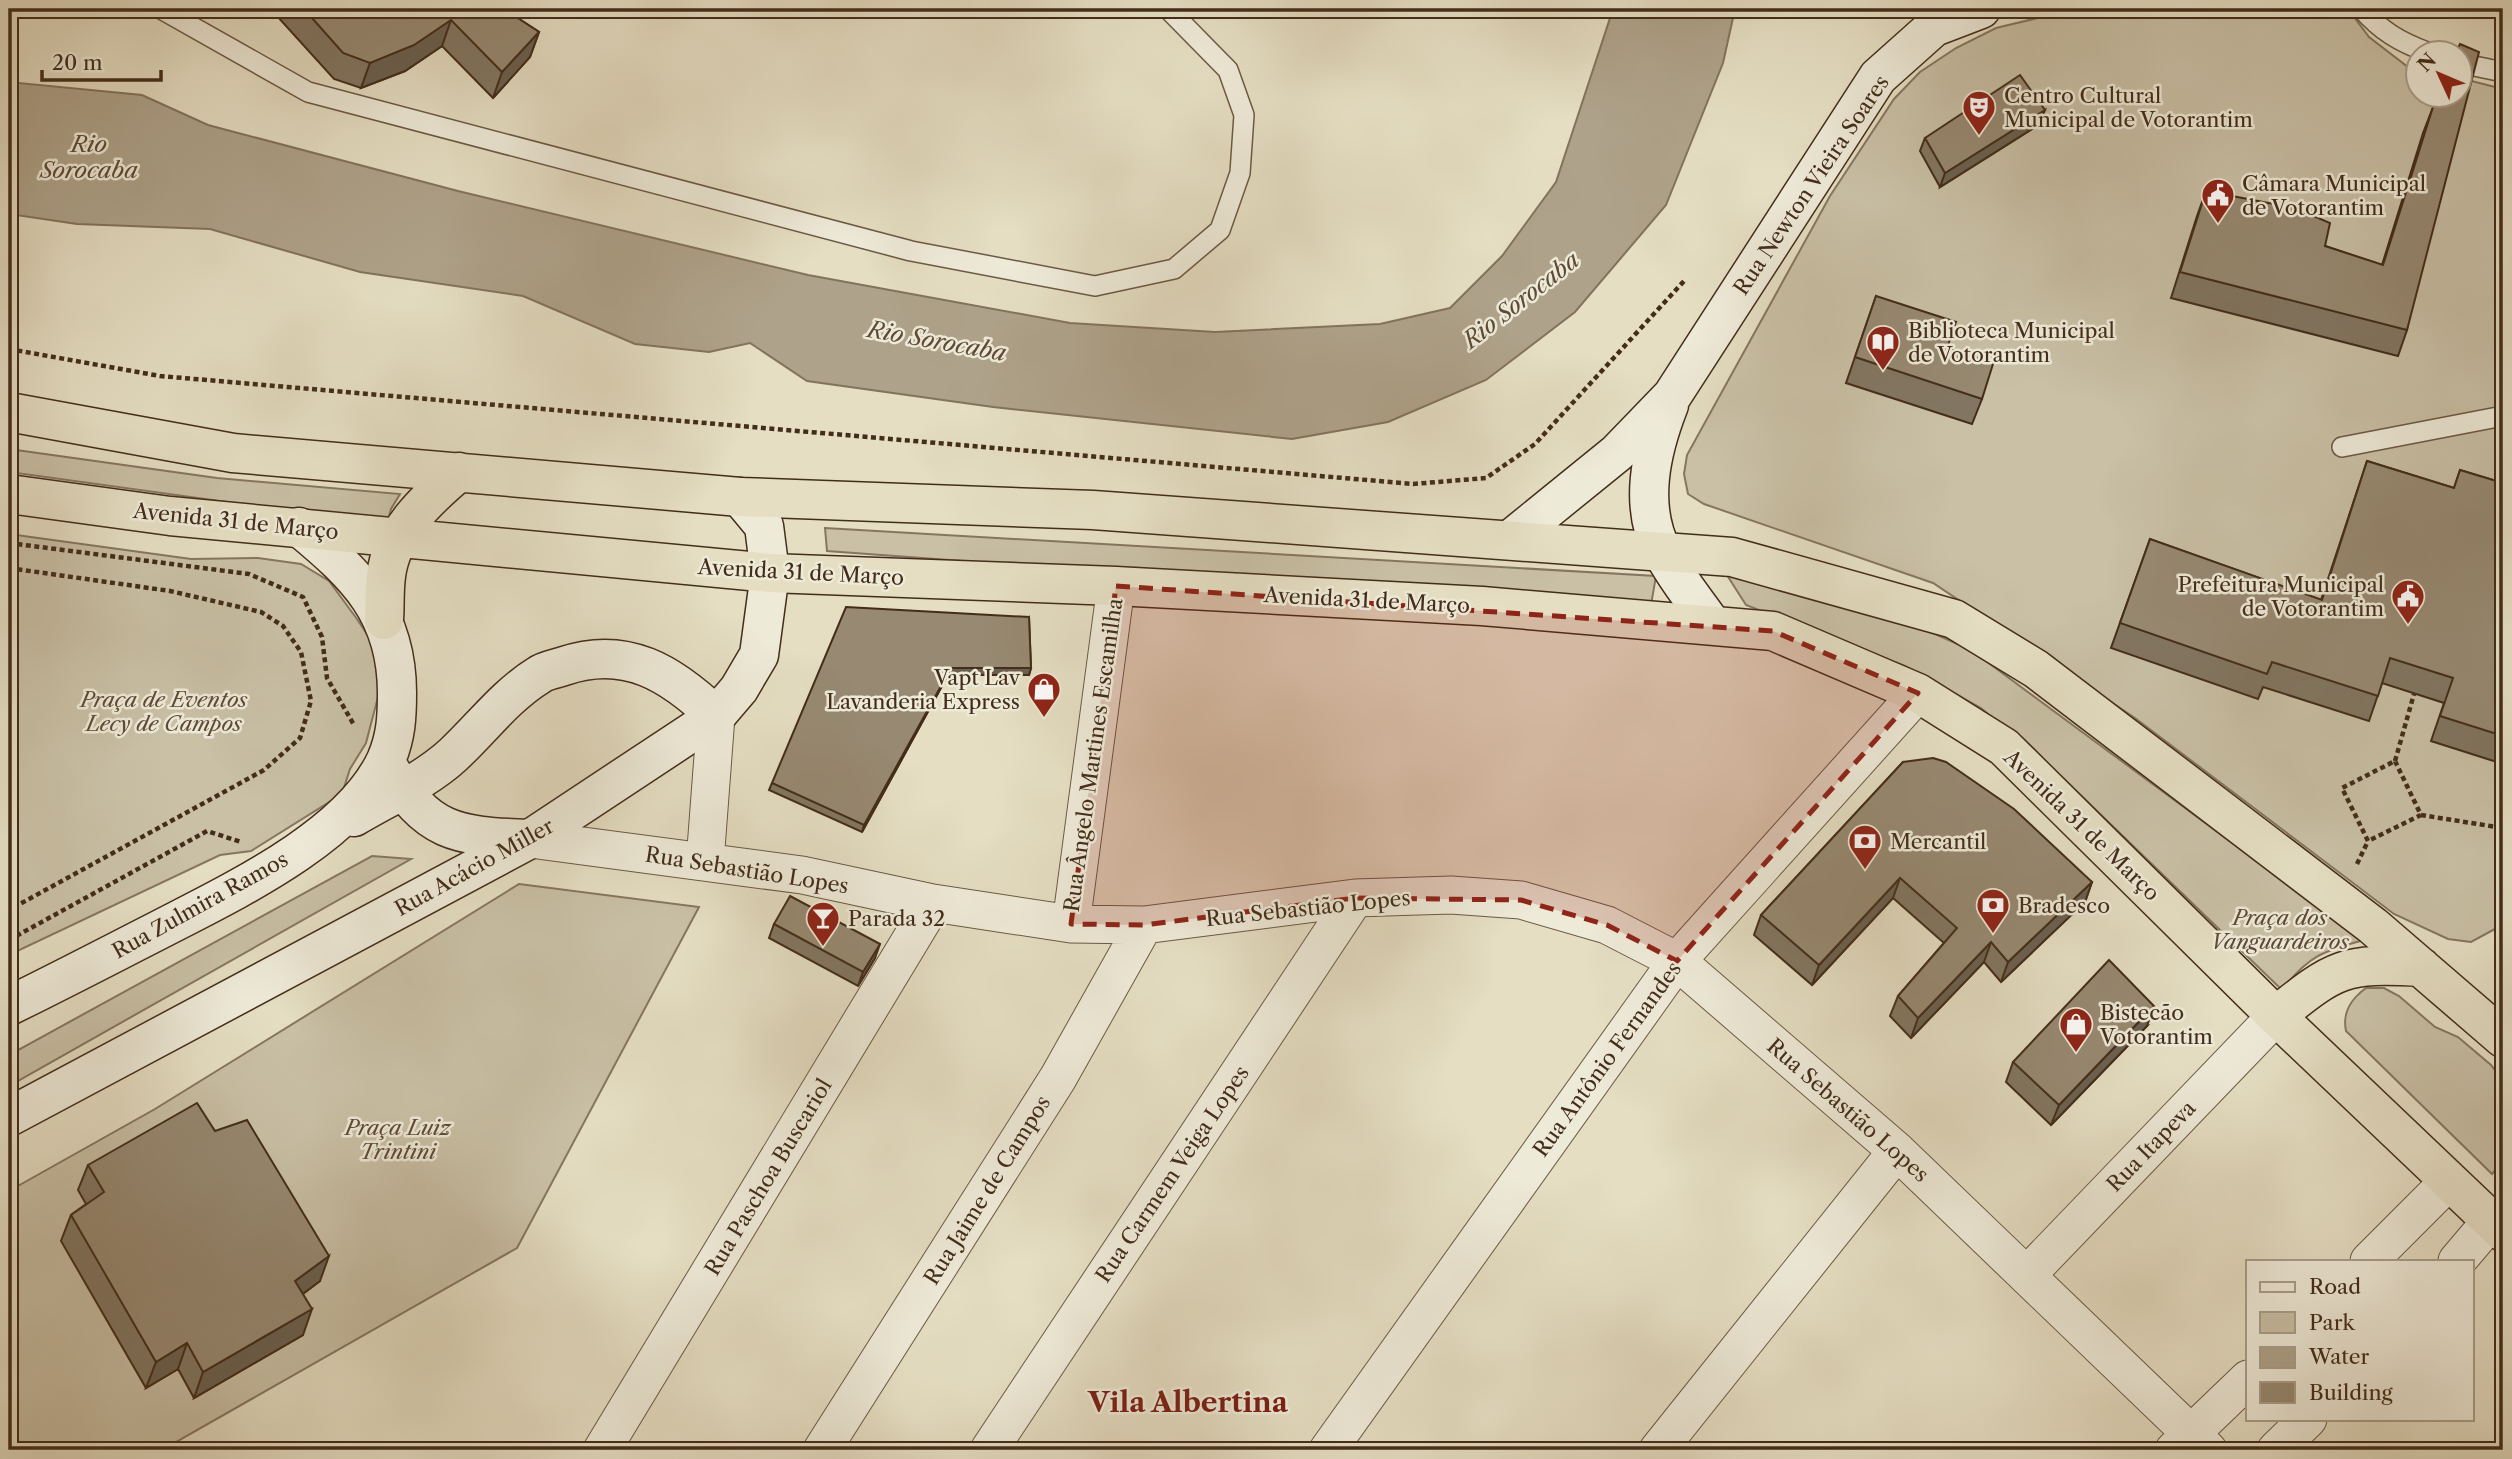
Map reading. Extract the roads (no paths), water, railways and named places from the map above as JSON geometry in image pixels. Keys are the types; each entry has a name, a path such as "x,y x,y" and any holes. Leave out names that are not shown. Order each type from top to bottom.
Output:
{"highway":[{"path":"9,412 233,453 740,497 1093,510 1511,539 1732,558 1954,620 2036,669 2351,908 2503,1038"},
{"path":"384,620 386,574 399,539 421,503 459,472"},
{"name":"Avenida 31 de Março","path":"9,494 170,516 770,573 1116,586 1482,606 1773,631 1918,693 2004,747 2448,1182 2499,1218"},
{"path":"2276,1016 2342,969 2366,964 2421,967"}],"main road":[{"name":"Rua Newton Vieira Soares","path":"1672,396 1878,77 1934,27 1981,9"},
{"path":"1511,539 1617,453 1672,396"},
{"path":"1672,396 1661,426 1648,478 1654,527 1662,552 1712,625"},
{"name":"Rua Acácio Miller","path":"9,1117 530,839 716,716 739,688 759,655 770,573 764,526 740,497"},
{"path":"299,527 343,564 372,598 384,620 397,668 397,729 393,775 418,810 445,829 481,837 530,839"},
{"name":"Rua Zulmira Ramos","path":"9,1006 246,885 318,839 393,775 452,756 508,699 541,674 576,662 602,657 637,662 685,688 716,716"}],"street":[{"name":"Rua Ângelo Martines Escamilha","path":"1071,924 1116,586"},
{"name":"Rua Antônio Fernandes","path":"1328,1450 1676,961 1918,693"},
{"path":"705,862 716,716"},
{"name":"Rua Sebastião Lopes","path":"530,839 802,875 933,904 1071,924 1144,925 1354,898 1451,895 1521,900 1607,925 1676,961 1897,1151 2026,1275 2191,1445"},
{"name":"Rua Carmem Veiga Lopes","path":"989,1450 1354,898"},
{"name":"Rua Paschoa Buscariol","path":"603,1450 933,904"},
{"name":"Rua Jaime de Campos","path":"822,1450 1058,1078 1144,925"},
{"name":"Rua Itapeva","path":"2026,1275 2276,1016"},
{"path":"1658,1450 1897,1151"},
{"path":"2370,1260 2448,1182"},
{"path":"2458,1260 2499,1218"},
{"path":"2191,1445 2246,1381"},
{"path":"2276,1450 2307,1420"}],"lane":[{"path":"161,9 308,92 911,251 1095,286 1174,269 1220,230 1240,173 1244,116 1228,70 1168,9"},
{"path":"2361,9 2377,27 2404,43"},
{"path":"2474,66 2503,72"},
{"path":"2342,447 2503,416"}],"water":[{"name":"Rio Sorocaba","path":"1613,9 1735,9 1723,63 1666,205 1575,312 1486,380 1388,422 1292,439 993,407 807,381 750,343 709,352 635,344 523,296 360,272 210,229 77,224 9,214 9,82 142,95 208,125 458,191 808,275 1070,323 1215,332 1380,324 1450,308 1502,256 1556,182"}],"place":[{"name":"Centro Cultural Municipal de Votorantim","path":"1979,137"},
{"name":"Câmara Municipal de Votorantim","path":"2218,225"},
{"name":"Biblioteca Municipal de Votorantim","path":"1883,372"},
{"name":"Prefeitura Municipal de Votorantim","path":"2408,626"},
{"name":"Vapt Lav Lavanderia Express","path":"1044,719"},
{"name":"Mercantil","path":"1865,871"},
{"name":"Bradesco","path":"1993,935"},
{"name":"Parada 32","path":"823,948"},
{"name":"Bistecão Votorantim","path":"2076,1054"}],"district":[{"name":"Vila Albertina","path":"1188,1402"}],"park label":[{"name":"Praça de Eventos Lecy de Campos","path":"164,711"},
{"name":"Praça dos Vanguardeiros","path":"2280,929"},
{"name":"Praça Luiz Trintini","path":"398,1139"}]}
